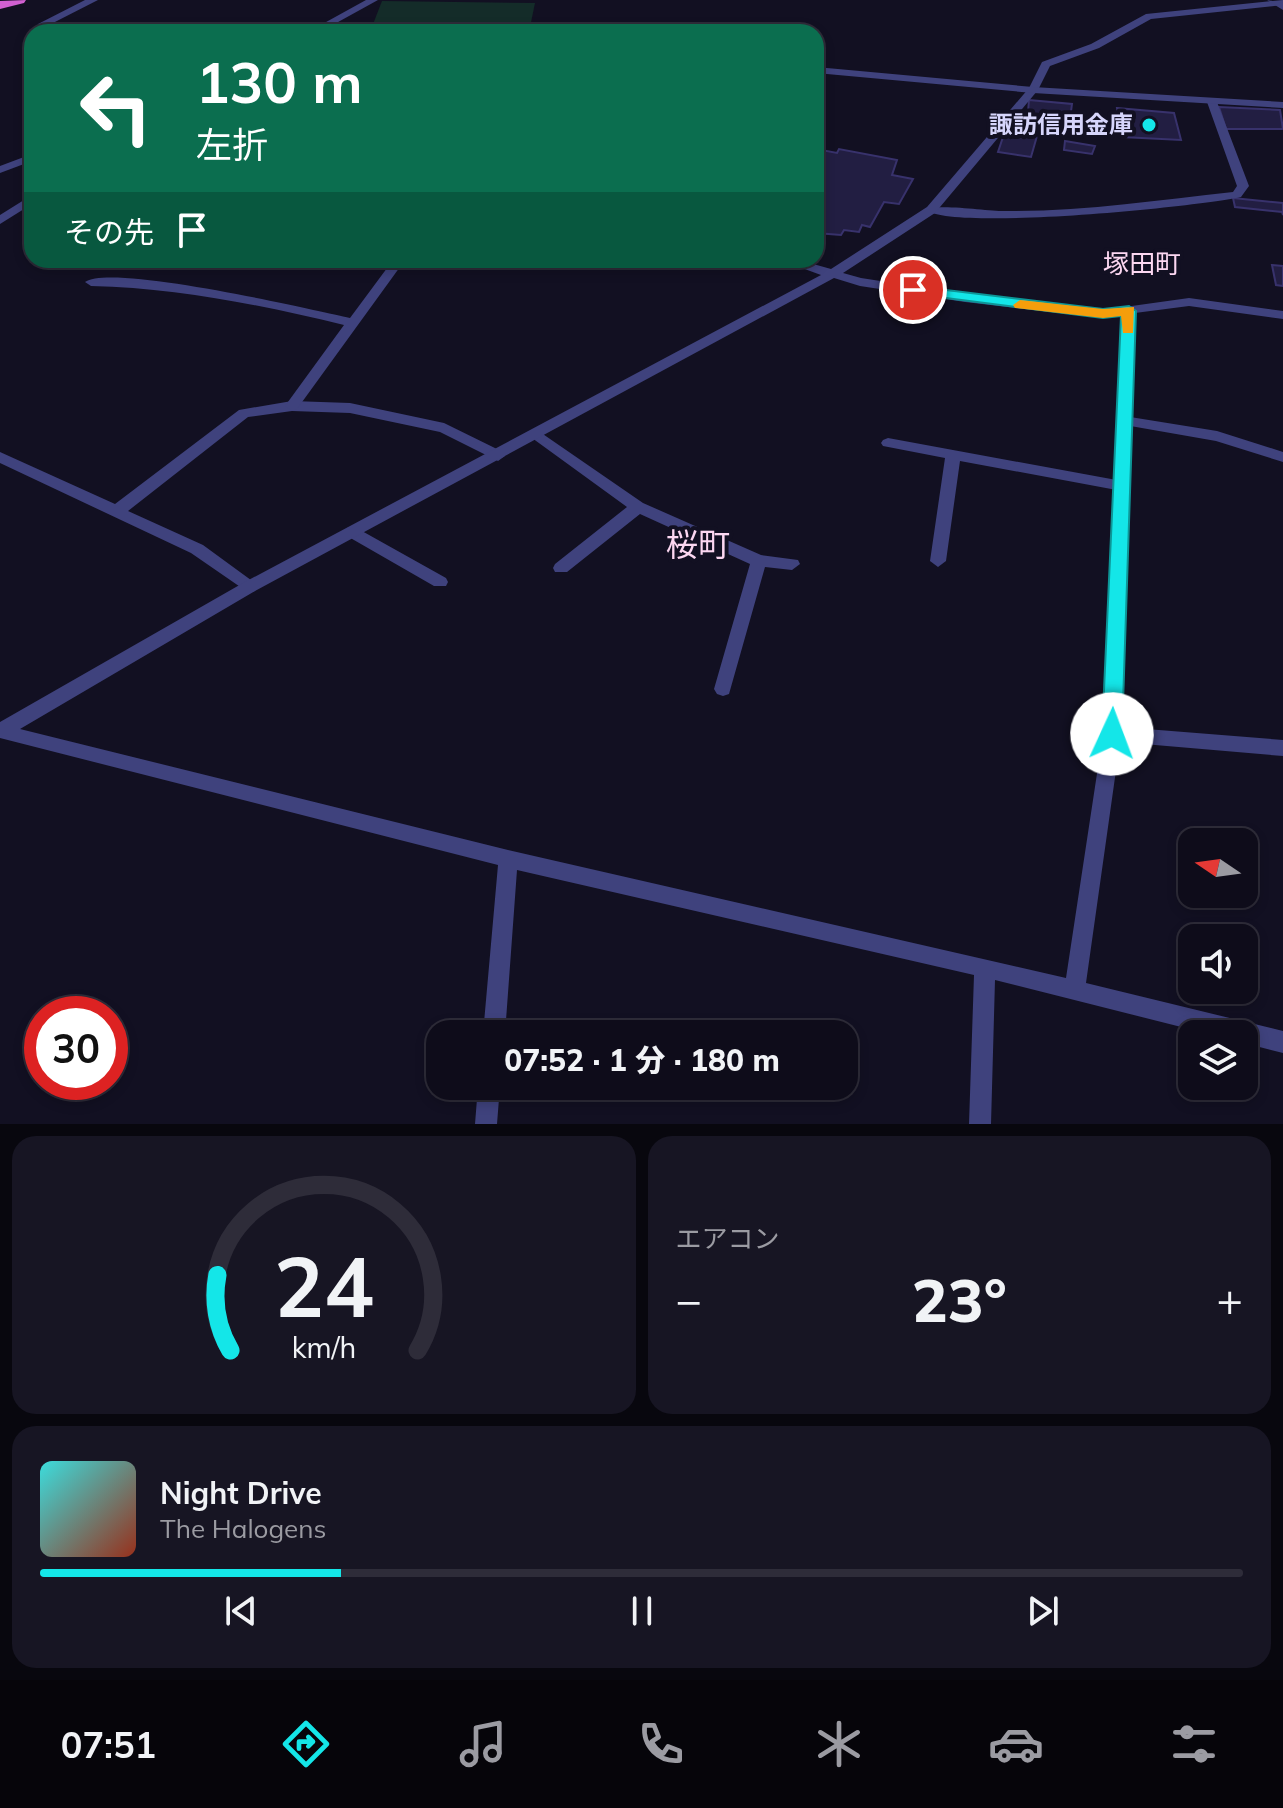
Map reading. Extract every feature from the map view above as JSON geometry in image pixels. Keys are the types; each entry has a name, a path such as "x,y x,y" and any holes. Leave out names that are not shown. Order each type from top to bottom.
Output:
{"highway":[{"path":"0,5 19,0"}],"street":[{"path":"43,24 93,0"},
{"path":"328,24 373,0"},
{"path":"0,731 249,587 832,274 931,210 1033,90 1046,64 1095,46 1149,16 1279,3"},
{"path":"824,71 1033,90 1283,105"},
{"path":"931,210 987,215 1102,209 1237,195 1243,186 1212,102"},
{"path":"0,170 24,160"},
{"path":"0,220 24,204"},
{"path":"292,406 393,268"},
{"path":"812,268 965,298 1103,314 1189,302 1283,315"},
{"path":"91,282 126,281 258,300 353,323"},
{"path":"1074,992 1112,734 1129,311"},
{"path":"116,512 244,413 292,406 350,408 444,428 498,456"},
{"path":"1124,421 1217,436 1283,457"},
{"path":"537,435 638,507 759,561 792,564"},
{"path":"888,443 1122,486"},
{"path":"938,561 953,455"},
{"path":"0,457 197,549 249,587"},
{"path":"561,568 638,507"},
{"path":"353,532 440,582"},
{"path":"723,689 759,561"},
{"path":"0,731 508,859 985,968 1283,1042"},
{"path":"1112,734 1283,748"},
{"path":"495,1020 508,859"},
{"path":"980,1124 985,968"},
{"path":"486,1124 488,1100"}],"green space":[{"path":"382,1 535,3 531,24 373,24"}],"building":[{"path":"1029,100 1072,104 1070,119 1049,117 1048,134 1018,131 1019,123 1027,124"},
{"path":"1219,107 1280,110 1283,129 1226,129"},
{"name":"諏訪信用金庫","path":"1117,108 1174,113 1181,140 1122,137"},
{"path":"1005,131 1037,136 1031,157 998,152"},
{"path":"1065,141 1095,146 1092,154 1064,150"},
{"path":"839,149 897,160 892,175 913,179 899,204 884,202 870,227 862,225 859,232 844,230 841,235 824,234 824,151 837,153"},
{"path":"1233,198 1283,203 1283,215 1282,212 1235,207"},
{"path":"1272,265 1283,266 1283,286 1276,285"}],"slow traffic":[{"path":"1020,305 1103,314 1129,311 1128,330"}],"place":[{"name":"諏訪信用金庫","path":"1149,125"}],"district":[{"name":"塚田町","path":"1142,264"},
{"name":"桜町","path":"698,545"}],"route":[{"path":"913,290 1103,314 1129,311 1112,734"}]}
